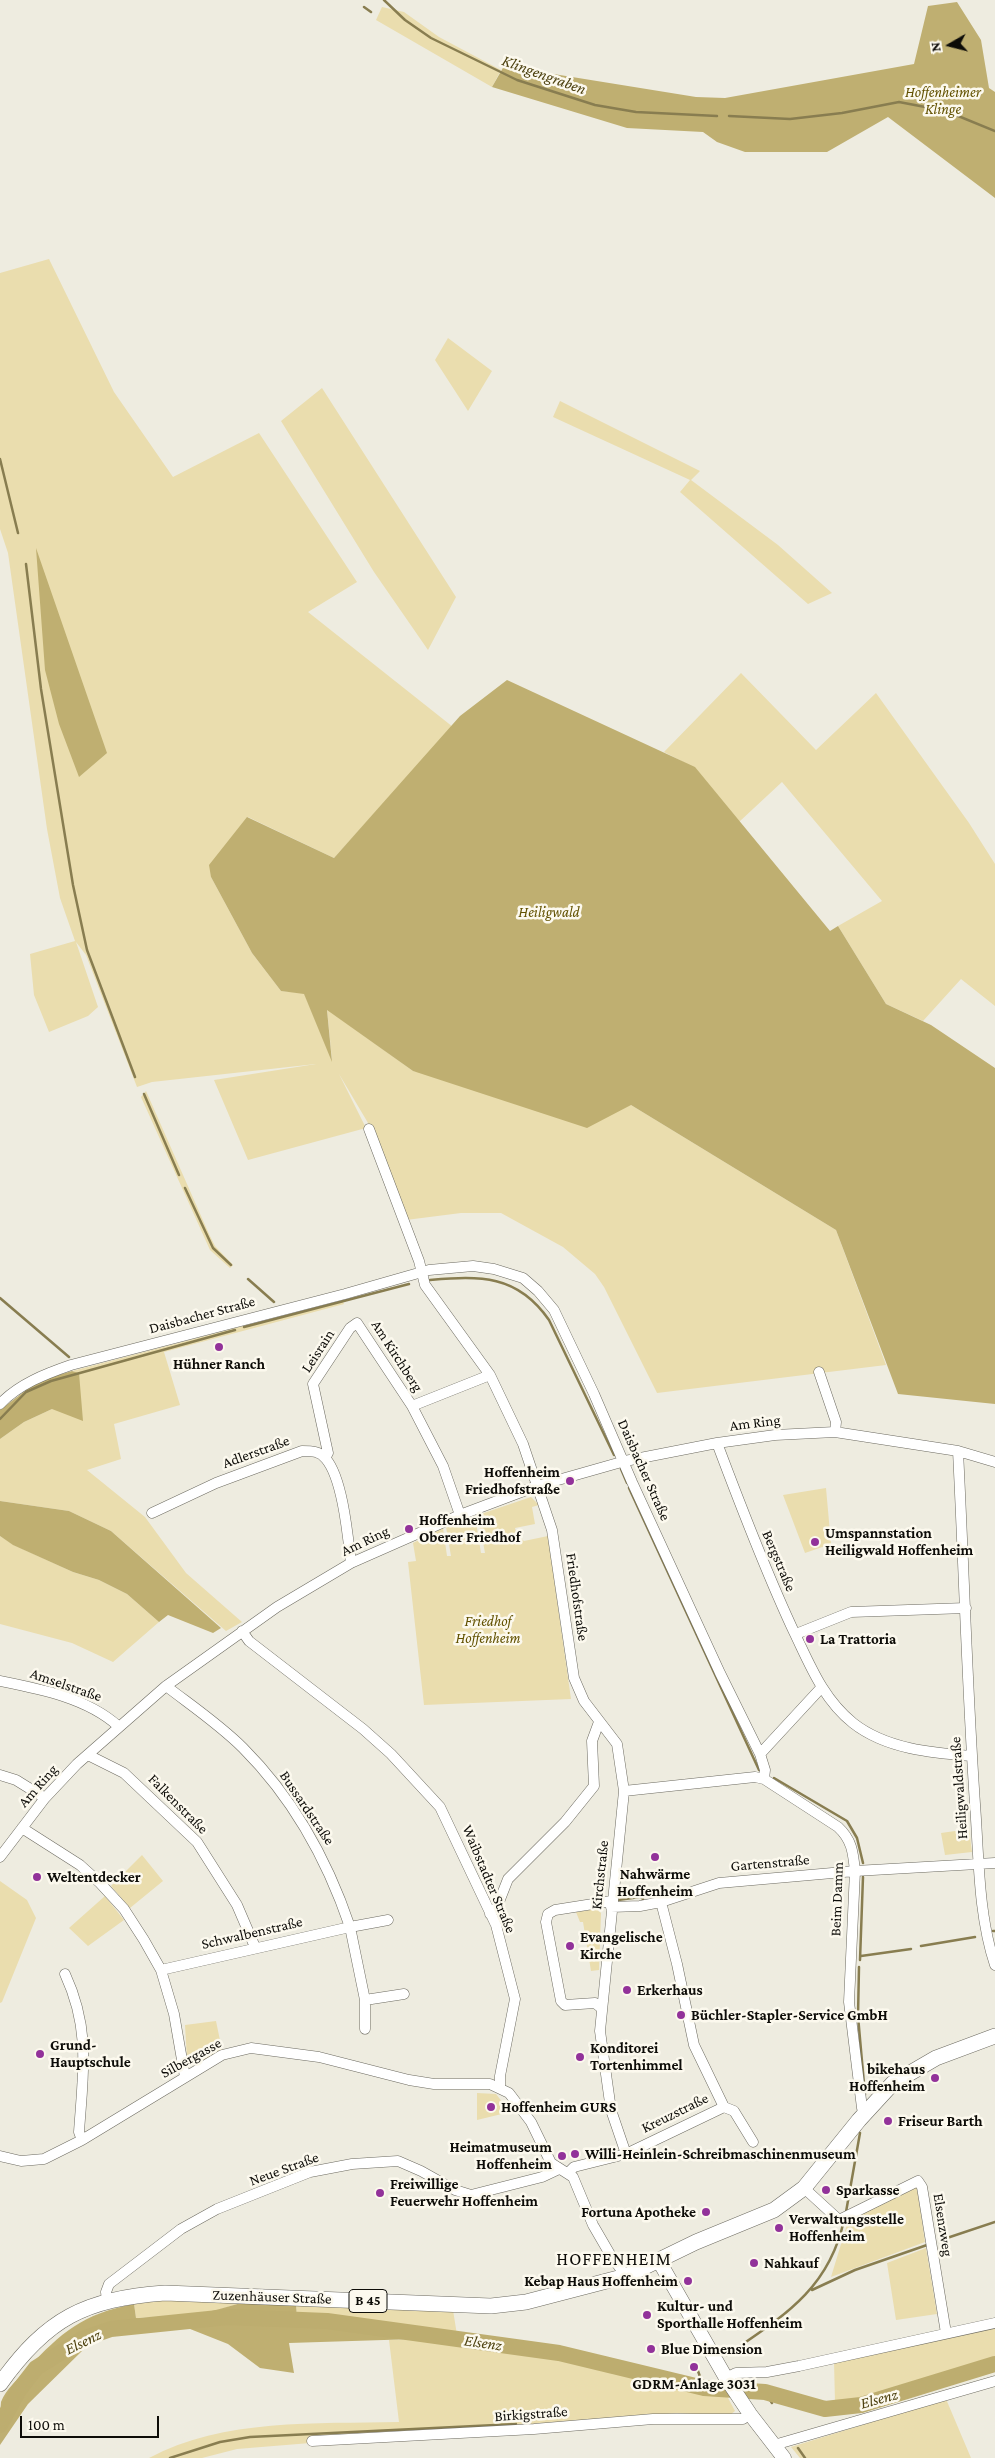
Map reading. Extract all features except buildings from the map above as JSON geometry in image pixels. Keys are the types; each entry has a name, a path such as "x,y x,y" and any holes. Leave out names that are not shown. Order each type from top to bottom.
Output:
{"main road":[{"name":"B 45","path":"659,2261 696,2242 774,2210 804,2188 864,2114 893,2083 936,2058 995,2036"},
{"name":"Zuzenhäuser Straße","path":"0,2384 24,2353 44,2334 78,2312 126,2296 165,2294 491,2306 526,2302 626,2276 659,2261"},
{"path":"659,2261 729,2383 780,2453"}],"street":[{"path":"368,1129 416,1253 420,1272"},
{"name":"Daisbacher Straße","path":"0,1404 9,1395 33,1380 71,1365 420,1272 473,1266 494,1269 523,1278 538,1291 554,1310 632,1482 760,1754 765,1770 764,1779"},
{"name":"Friedhofstraße","path":"420,1272 425,1285 490,1375 523,1444 552,1530 574,1678 584,1700 599,1722"},
{"name":"Am Kirchberg","path":"357,1323 412,1406 443,1466 460,1515"},
{"name":"Leisrain","path":"325,1458 328,1453 313,1384 350,1328 357,1323"},
{"path":"819,1372 836,1422 836,1432"},
{"name":"Am Kirchberg","path":"412,1406 490,1375"},
{"name":"Am Ring","path":"0,1857 45,1798 118,1726 166,1686 277,1607 351,1564 460,1515 537,1486 624,1461 717,1442 775,1435 836,1432 958,1451 995,1462"},
{"name":"Bergstraße","path":"717,1442 765,1570 821,1688 836,1707 854,1724 887,1741 926,1752 972,1756"},
{"name":"Adlerstraße","path":"152,1513 216,1483 302,1451 314,1451 325,1458"},
{"name":"Heiligwaldstraße","path":"958,1451 972,1756 979,1864 987,1940 995,1965"},
{"path":"325,1458 332,1468 346,1519 351,1564"},
{"path":"796,1634 851,1612 966,1608"},
{"name":"Waibstadter Straße","path":"242,1631 249,1641 363,1729 440,1806 496,1925 515,1999 500,2076 500,2087"},
{"name":"Amselstraße","path":"0,1681 28,1686 84,1704 105,1714 118,1726"},
{"name":"Bussardstraße","path":"166,1686 214,1722 242,1747 287,1798 324,1860 350,1927 365,2000 365,2029"},
{"path":"760,1754 821,1688"},
{"path":"490,1914 497,1907 508,1879 565,1822 594,1786 592,1741 599,1722"},
{"name":"Kirchstraße","path":"599,1722 617,1744 624,1791 612,1904 606,1986 600,2007 602,2055 611,2110 626,2154"},
{"name":"Falkenstraße","path":"88,1754 124,1773 197,1842 238,1905 255,1947"},
{"path":"0,1775 16,1780 45,1798"},
{"path":"624,1791 747,1778 764,1779"},
{"name":"Beim Damm","path":"764,1779 838,1827 848,1837 853,1850 855,1870 849,2002 864,2114"},
{"path":"22,1828 80,1865 124,1909 161,1970 174,2014 185,2077"},
{"name":"Gartenstraße","path":"600,2007 595,2003 565,2005 561,2001 546,1922 548,1914 555,1910 612,1904 640,1906 661,1902 719,1883 855,1870 995,1863"},
{"path":"661,1902 678,1964 694,2045 724,2107"},
{"path":"350,1927 388,1920"},
{"name":"Schwalbenstraße","path":"161,1970 255,1947 350,1927"},
{"path":"65,1974 80,2012 85,2047 80,2132 82,2140"},
{"path":"365,2000 404,1994"},
{"name":"Silbergasse","path":"0,2156 31,2162 44,2158 82,2140 222,2055 251,2048 319,2057 409,2080 434,2084 490,2084 500,2087"},
{"path":"500,2087 510,2093 531,2122 551,2163 573,2176 593,2225 611,2256 626,2276"},
{"name":"Kreuzstraße","path":"563,2171 626,2154 724,2107 734,2111 753,2142"},
{"name":"Neue Straße","path":"107,2301 106,2292 109,2284 181,2228 217,2210 310,2172 352,2164 398,2161 422,2171 455,2190 471,2194 563,2171"},
{"name":"Elsenzweg","path":"804,2188 843,2218 918,2181 922,2187 946,2333"},
{"path":"729,2383 736,2373 767,2372 799,2366 995,2323"},
{"path":"780,2453 781,2444 995,2381"},
{"name":"Birkigstraße","path":"312,2441 534,2429 652,2419 743,2419 746,2408"}],"green space":[{"name":"Hoffenheimer Klinge","path":"957,2 981,40 989,88 995,92 995,198 888,117 827,152 745,152 717,142 703,132 627,128 492,87 504,66 696,97 725,98 914,64 928,6"},
{"path":"382,7 404,12 439,37 501,70 492,87 376,20"},
{"path":"49,259 114,392 173,477 259,433 357,582 308,612 453,727 334,858 248,817 211,877 252,953 281,991 304,993 332,1060 327,1009 413,1071 631,1105 836,1230 886,1365 657,1393 604,1287 595,1274 563,1247 501,1213 461,1213 406,1220 371,1128 339,1074 366,1128 248,1160 214,1080 316,1064 152,1082 137,1087 86,955 76,942 98,1007 88,1016 49,1032 34,995 30,954 75,941 60,898 47,829 8,553 0,529 0,273"},
{"path":"448,338 492,371 468,411 435,360"},
{"path":"322,388 456,597 428,650 374,572 281,421"},
{"path":"560,401 700,471 691,480 778,545 832,593 808,604 680,492 690,480 553,417"},
{"path":"36,548 107,753 79,777 59,724 45,670"},
{"path":"741,673 816,750 876,693 969,823 995,864 995,1006 961,979 923,1021 886,1004 838,926 882,901 782,782 739,822 695,768 664,752"},
{"name":"Heiligwald","path":"507,680 695,767 830,931 838,926 886,1004 931,1025 995,1068 995,1404 898,1394 836,1230 631,1105 587,1128 413,1071 327,1010 332,1062 304,994 281,991 252,953 211,877 209,865 247,817 334,858 460,716"},
{"path":"146,1091 209,1234 215,1246 233,1265 230,1268 210,1250 141,1097"},
{"path":"342,1300 344,1304 164,1352 180,1405 114,1424 121,1459 87,1470 145,1517 186,1573 242,1622 226,1631 111,1531 69,1511 0,1501 0,1439 24,1422 52,1409 79,1373 72,1371"},
{"path":"72,1371 79,1373 83,1421 52,1409 24,1422 0,1439 0,1410 38,1381"},
{"path":"826,1488 831,1544 805,1553 783,1495"},
{"name":"Friedhof Hoffenheim","path":"531,1497 539,1505 532,1507 535,1524 515,1528 517,1535 524,1541 548,1536 571,1699 424,1705 408,1562 416,1561 413,1543 443,1528 447,1556 451,1556 446,1527 475,1516 481,1553 485,1553 478,1515"},
{"path":"0,1501 69,1511 111,1531 221,1628 213,1633 168,1615 159,1622 127,1594 99,1580 73,1572 13,1545 0,1536"},
{"path":"0,1536 14,1545 73,1572 99,1580 127,1594 159,1622 113,1662 72,1643 0,1624"},
{"path":"969,1829 972,1852 945,1855 941,1833"},
{"path":"142,1855 163,1881 130,1908 111,1886"},
{"path":"0,1881 27,1900 36,1918 0,2003"},
{"path":"105,1896 124,1920 88,1946 69,1928"},
{"path":"597,1909 601,1913 599,1970 591,1971 583,1922 580,1922 576,1912"},
{"path":"216,2021 222,2050 198,2063 191,2064 187,2059 185,2025"},
{"path":"477,2093 496,2094 507,2108 506,2113 477,2120"},
{"path":"917,2187 925,2242 831,2277 848,2221"},
{"path":"926,2248 937,2314 896,2320 887,2263"},
{"path":"161,2300 241,2303 198,2316 136,2318 134,2304"},
{"path":"241,2303 296,2304 297,2318 421,2331 493,2342 493,2345 447,2338 289,2343 294,2373 260,2368 228,2344 180,2325 110,2333 88,2340 82,2351 28,2404 0,2445 1,2402 6,2393 16,2380 51,2345 74,2326 100,2313 134,2304 136,2318 163,2319 189,2316"},
{"path":"296,2304 453,2310 457,2335 297,2318"},
{"path":"995,2328 995,2358 862,2402 835,2402 834,2361"},
{"path":"447,2338 493,2345 493,2342 720,2383 735,2411 729,2416 677,2413 237,2449 202,2458 149,2458 178,2445 208,2436 239,2430 303,2424 399,2422 389,2340"},
{"path":"946,2399 971,2458 800,2458 791,2447"}],"waterway":[{"name":"Klingengraben","path":"384,0 405,20 431,38 517,80 595,105 636,112 717,116"},
{"name":"Klingengraben","path":"364,7 371,12"},
{"name":"Klingengraben","path":"729,116 790,119 842,113 899,102 946,111 995,131"},
{"path":"0,459 18,533"},
{"path":"26,564 41,689 73,885 87,950 135,1077"},
{"path":"144,1094 179,1175"},
{"path":"185,1188 213,1248 231,1265"},
{"path":"430,1280 465,1278 496,1281 524,1294 537,1305 549,1320 614,1455"},
{"path":"248,1279 274,1302"},
{"path":"244,1327 409,1284"},
{"path":"0,1298 69,1357"},
{"path":"0,1419 26,1392 51,1381 235,1330"},
{"path":"621,1469 627,1483"},
{"path":"629,1488 759,1770"},
{"path":"774,1778 847,1821 857,1838 863,1863"},
{"path":"860,1960 863,1877"},
{"path":"618,1900 640,1897 643,1899"},
{"path":"921,1946 975,1937"},
{"path":"861,1956 911,1949"},
{"path":"859,1967 858,2016 865,2095"},
{"path":"846,2212 860,2133"},
{"path":"727,2355 784,2314 815,2283 827,2265 837,2244 844,2220"},
{"path":"941,2240 995,2222"},
{"path":"812,2290 855,2270 927,2245"},
{"name":"Elsenz","path":"0,2425 19,2390 36,2368 82,2339 111,2329 228,2317 327,2321 559,2353 704,2388 765,2392 825,2409 861,2405 995,2364"},
{"path":"698,2371 704,2388"},
{"path":"765,2392 772,2403"},
{"path":"170,2458 220,2442 250,2437 516,2424"},
{"path":"798,2448 805,2458"}],"place":[{"name":"Hühner Ranch","path":"219,1347"},
{"name":"Hoffenheim Friedhofstraße","path":"570,1481"},
{"name":"Hoffenheim Oberer Friedhof","path":"409,1529"},
{"name":"Umspannstation Heiligwald Hoffenheim","path":"815,1542"},
{"name":"La Trattoria","path":"810,1639"},
{"name":"Nahwärme Hoffenheim","path":"655,1857"},
{"name":"Weltentdecker","path":"37,1877"},
{"name":"Evangelische Kirche","path":"570,1946"},
{"name":"Erkerhaus","path":"627,1990"},
{"name":"Büchler-Stapler-Service GmbH","path":"681,2015"},
{"name":"Grund- Hauptschule","path":"40,2054"},
{"name":"Konditorei Tortenhimmel","path":"580,2057"},
{"name":"bikehaus Hoffenheim","path":"935,2078"},
{"name":"Hoffenheim GURS","path":"491,2107"},
{"name":"Friseur Barth","path":"888,2121"},
{"name":"Willi-Heinlein-Schreibmaschinenmuseum","path":"575,2154"},
{"name":"Heimatmuseum Hoffenheim","path":"562,2156"},
{"name":"Sparkasse","path":"826,2190"},
{"name":"Freiwillige Feuerwehr Hoffenheim","path":"380,2193"},
{"name":"Fortuna Apotheke","path":"706,2212"},
{"name":"Verwaltungsstelle Hoffenheim","path":"779,2228"},
{"name":"Nahkauf","path":"754,2263"},
{"name":"Kebap Haus Hoffenheim","path":"688,2281"},
{"name":"Kultur- und Sporthalle Hoffenheim","path":"647,2315"},
{"name":"Blue Dimension","path":"651,2349"},
{"name":"GDRM-Anlage 3031","path":"694,2367"}],"district":[{"name":"HOFFENHEIM","path":"614,2259"}]}
